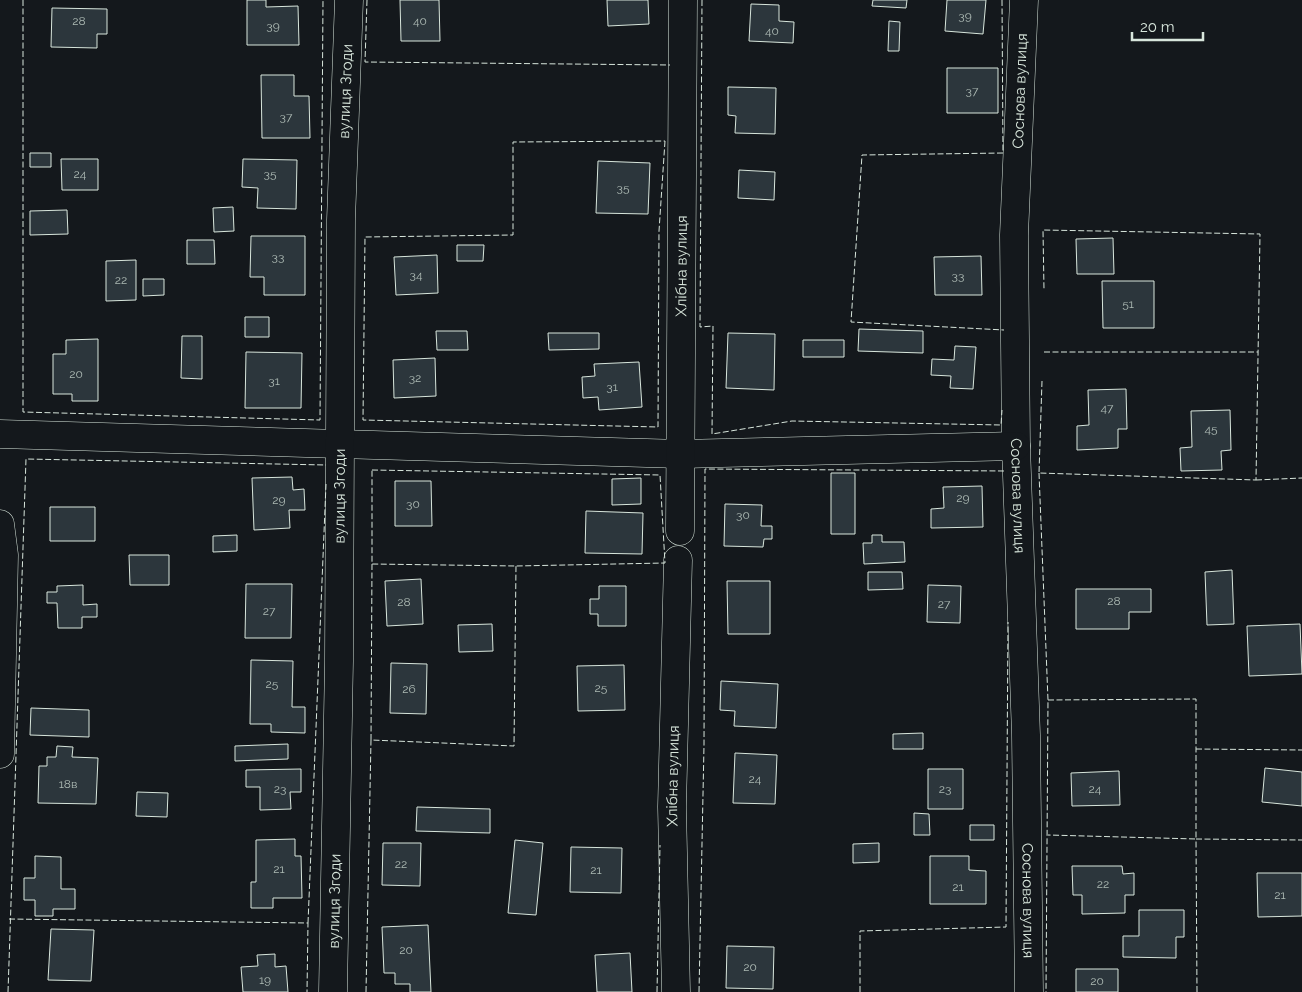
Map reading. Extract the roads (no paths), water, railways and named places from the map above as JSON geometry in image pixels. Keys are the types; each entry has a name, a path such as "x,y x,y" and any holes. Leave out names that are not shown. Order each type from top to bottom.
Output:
{"street":[{"name":"вулиця Згоди","path":"333,992 337,838 341,220 349,0"},
{"name":"Хлібна вулиця","path":"680,531 683,0"},
{"name":"Соснова вулиця","path":"1024,0 1014,235 1016,446 1026,735 1029,992"},
{"path":"0,434 681,454 1016,446"},
{"path":"0,524 4,555 0,754"},
{"name":"Хлібна вулиця","path":"676,992 672,808 678,560"}]}
